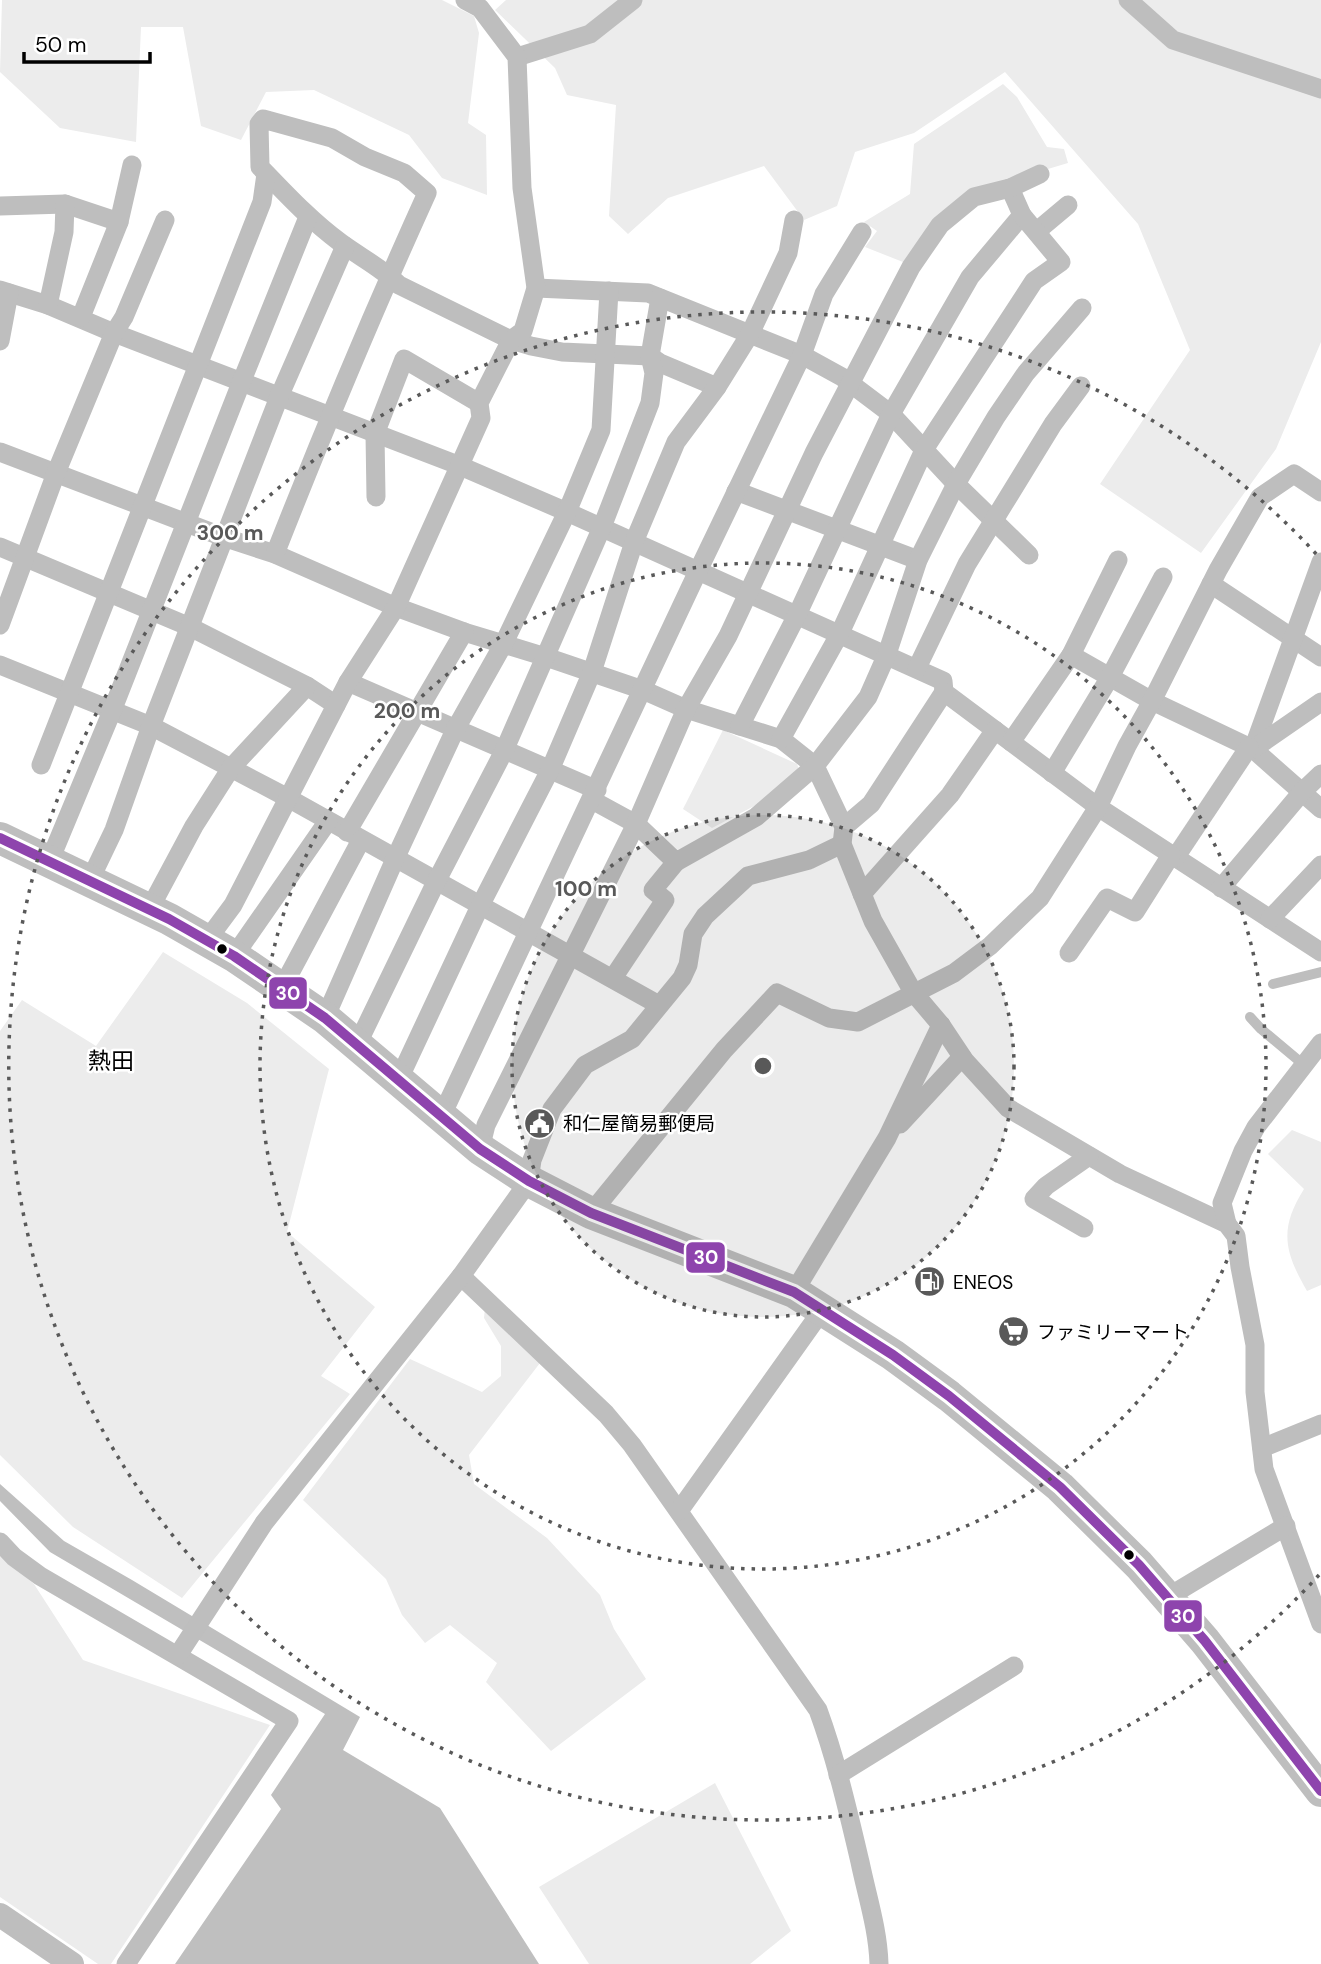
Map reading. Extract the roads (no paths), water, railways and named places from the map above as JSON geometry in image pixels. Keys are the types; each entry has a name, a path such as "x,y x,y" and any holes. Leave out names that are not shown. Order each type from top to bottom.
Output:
{"highway":[{"path":"0,838 90,880 234,956 325,1018 480,1149 529,1181 591,1213 794,1292 893,1355 1014,1448 1099,1524 1168,1597 1205,1641 1321,1791"}],"street":[{"path":"207,940 233,905 348,682 396,607 481,418 479,402 511,340 523,331 536,288 522,188 517,57 480,8 465,0"},
{"path":"517,57 590,34 633,0"},
{"path":"1128,0 1173,40 1321,89"},
{"path":"275,554 389,275 427,192 404,173 365,157 332,138 263,119 259,124 260,167 308,217 389,275 399,285 511,340 562,352 650,356 660,363 717,387"},
{"path":"81,317 119,222 132,165"},
{"path":"41,765 262,202 266,174"},
{"path":"480,1149 486,1125 636,824 686,709 728,636 849,383 911,267 940,225 974,197 1010,188 1040,174"},
{"path":"781,739 840,633 925,448 1034,281 1061,262 1022,215 1010,188"},
{"path":"0,206 65,204 119,222"},
{"path":"48,305 64,232 65,204"},
{"path":"1037,231 1068,205"},
{"path":"740,726 797,615 891,414 970,277 1022,215"},
{"path":"50,860 113,711 308,217"},
{"path":"0,625 56,473 164,220"},
{"path":"399,1079 480,906 550,771 592,673 634,542 676,443 717,387 750,334 788,253 794,220"},
{"path":"442,1115 802,355 824,294 862,232"},
{"path":"90,880 114,830 151,726 279,397 345,246"},
{"path":"536,288 648,293 802,355 849,383 891,414 956,484 1029,555"},
{"path":"0,341 5,291 81,317 114,333 458,466 602,527 943,681 944,692 871,804 843,835 809,860 748,876 705,916 693,934 688,965 682,978 632,1039 585,1065 552,1109 532,1160 529,1181 461,1276 264,1523 178,1655"},
{"path":"325,1018 455,730 504,643 568,512 601,430 609,291"},
{"path":"357,1045 436,882 504,751 602,527 650,402 654,373 650,356 660,298"},
{"path":"613,978 665,900 653,890 676,862 756,817 815,766 868,697 887,654 918,560 956,484 1026,373 1082,309"},
{"path":"376,497 375,434 404,359 479,402"},
{"path":"917,668 967,564 1053,424 1081,386"},
{"path":"0,452 275,554 396,607 464,632 546,657 643,690 686,709 781,739 815,766 873,921 913,992 941,1025 962,1057 1008,1108 1120,1174 1227,1224"},
{"path":"591,1213 723,1050 777,993 829,1018 859,1022 954,973 990,946 1040,898 1098,807 1211,584 1260,497 1294,474 1321,492"},
{"path":"736,491 918,560"},
{"path":"0,547 190,627 307,686 337,705"},
{"path":"1011,742 1071,655 1118,560"},
{"path":"1069,953 1107,898 1135,912 1251,748 1294,640 1321,562"},
{"path":"1052,773 1110,677 1163,576"},
{"path":"1211,584 1321,657"},
{"path":"282,988 354,836 464,632"},
{"path":"1071,655 1152,701 1251,748 1321,809"},
{"path":"0,665 151,726 288,798 660,1005"},
{"path":"348,682 550,771 594,795 636,824 676,862"},
{"path":"149,910 194,826 230,768 307,686"},
{"path":"944,692 1098,807 1321,952"},
{"path":"1251,748 1321,702"},
{"path":"862,894 950,795 995,730"},
{"path":"1221,888 1302,792 1321,774"},
{"path":"234,956 328,821"},
{"path":"1270,919 1321,865"},
{"path":"794,1292 887,1138 941,1025"},
{"path":"1320,1619 1264,1469 1255,1392 1255,1345 1236,1236 1227,1224 1222,1203 1256,1127 1321,1043"},
{"path":"887,1138 962,1057"},
{"path":"1084,1228 1034,1199 1046,1185 1089,1156"},
{"path":"461,1276 606,1414 632,1445 818,1710 838,1776 878,1941 879,1964"},
{"path":"678,1511 823,1309"},
{"path":"1262,1448 1321,1424"},
{"path":"1168,1597 1286,1526"},
{"path":"0,1542 14,1557 40,1576 289,1721 126,1964"},
{"path":"838,1776 1014,1666"},
{"path":"0,1915 72,1964"}],"lane":[{"path":"1273,984 1321,972"},
{"path":"1250,1017 1304,1065"}],"place":[{"name":"和仁屋簡易郵便局","path":"540,1123"},
{"name":"ENEOS","path":"930,1282"},
{"name":"ファミリーマート","path":"1014,1332"}],"district":[{"name":"熱田","path":"111,1061"}]}
